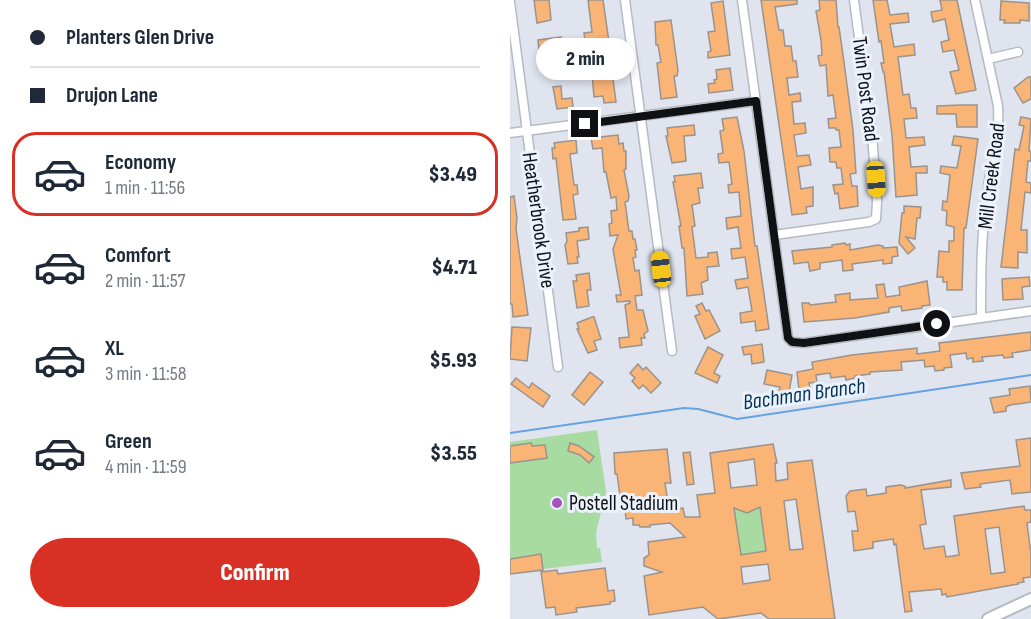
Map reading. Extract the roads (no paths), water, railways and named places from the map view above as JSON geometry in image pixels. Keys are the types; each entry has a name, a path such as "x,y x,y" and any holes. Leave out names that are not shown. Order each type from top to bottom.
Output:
{"main road":[{"path":"988,619 1031,599"}],"street":[{"path":"625,0 672,351"},
{"path":"742,0 788,338 796,344 1031,311"},
{"name":"Twin Post Road","path":"774,235 870,222 876,219 877,201 872,135 854,0"},
{"name":"Mill Creek Road","path":"975,0 999,120 987,189 981,317"},
{"name":"Heatherbrook Drive","path":"510,2 558,366"},
{"path":"988,59 1018,52"},
{"path":"510,133 756,101"}],"waterway":[{"name":"Bachman Branch","path":"510,433 684,408 698,409 737,419 1031,375"}],"place":[{"name":"Postell Stadium","path":"557,503"}]}
